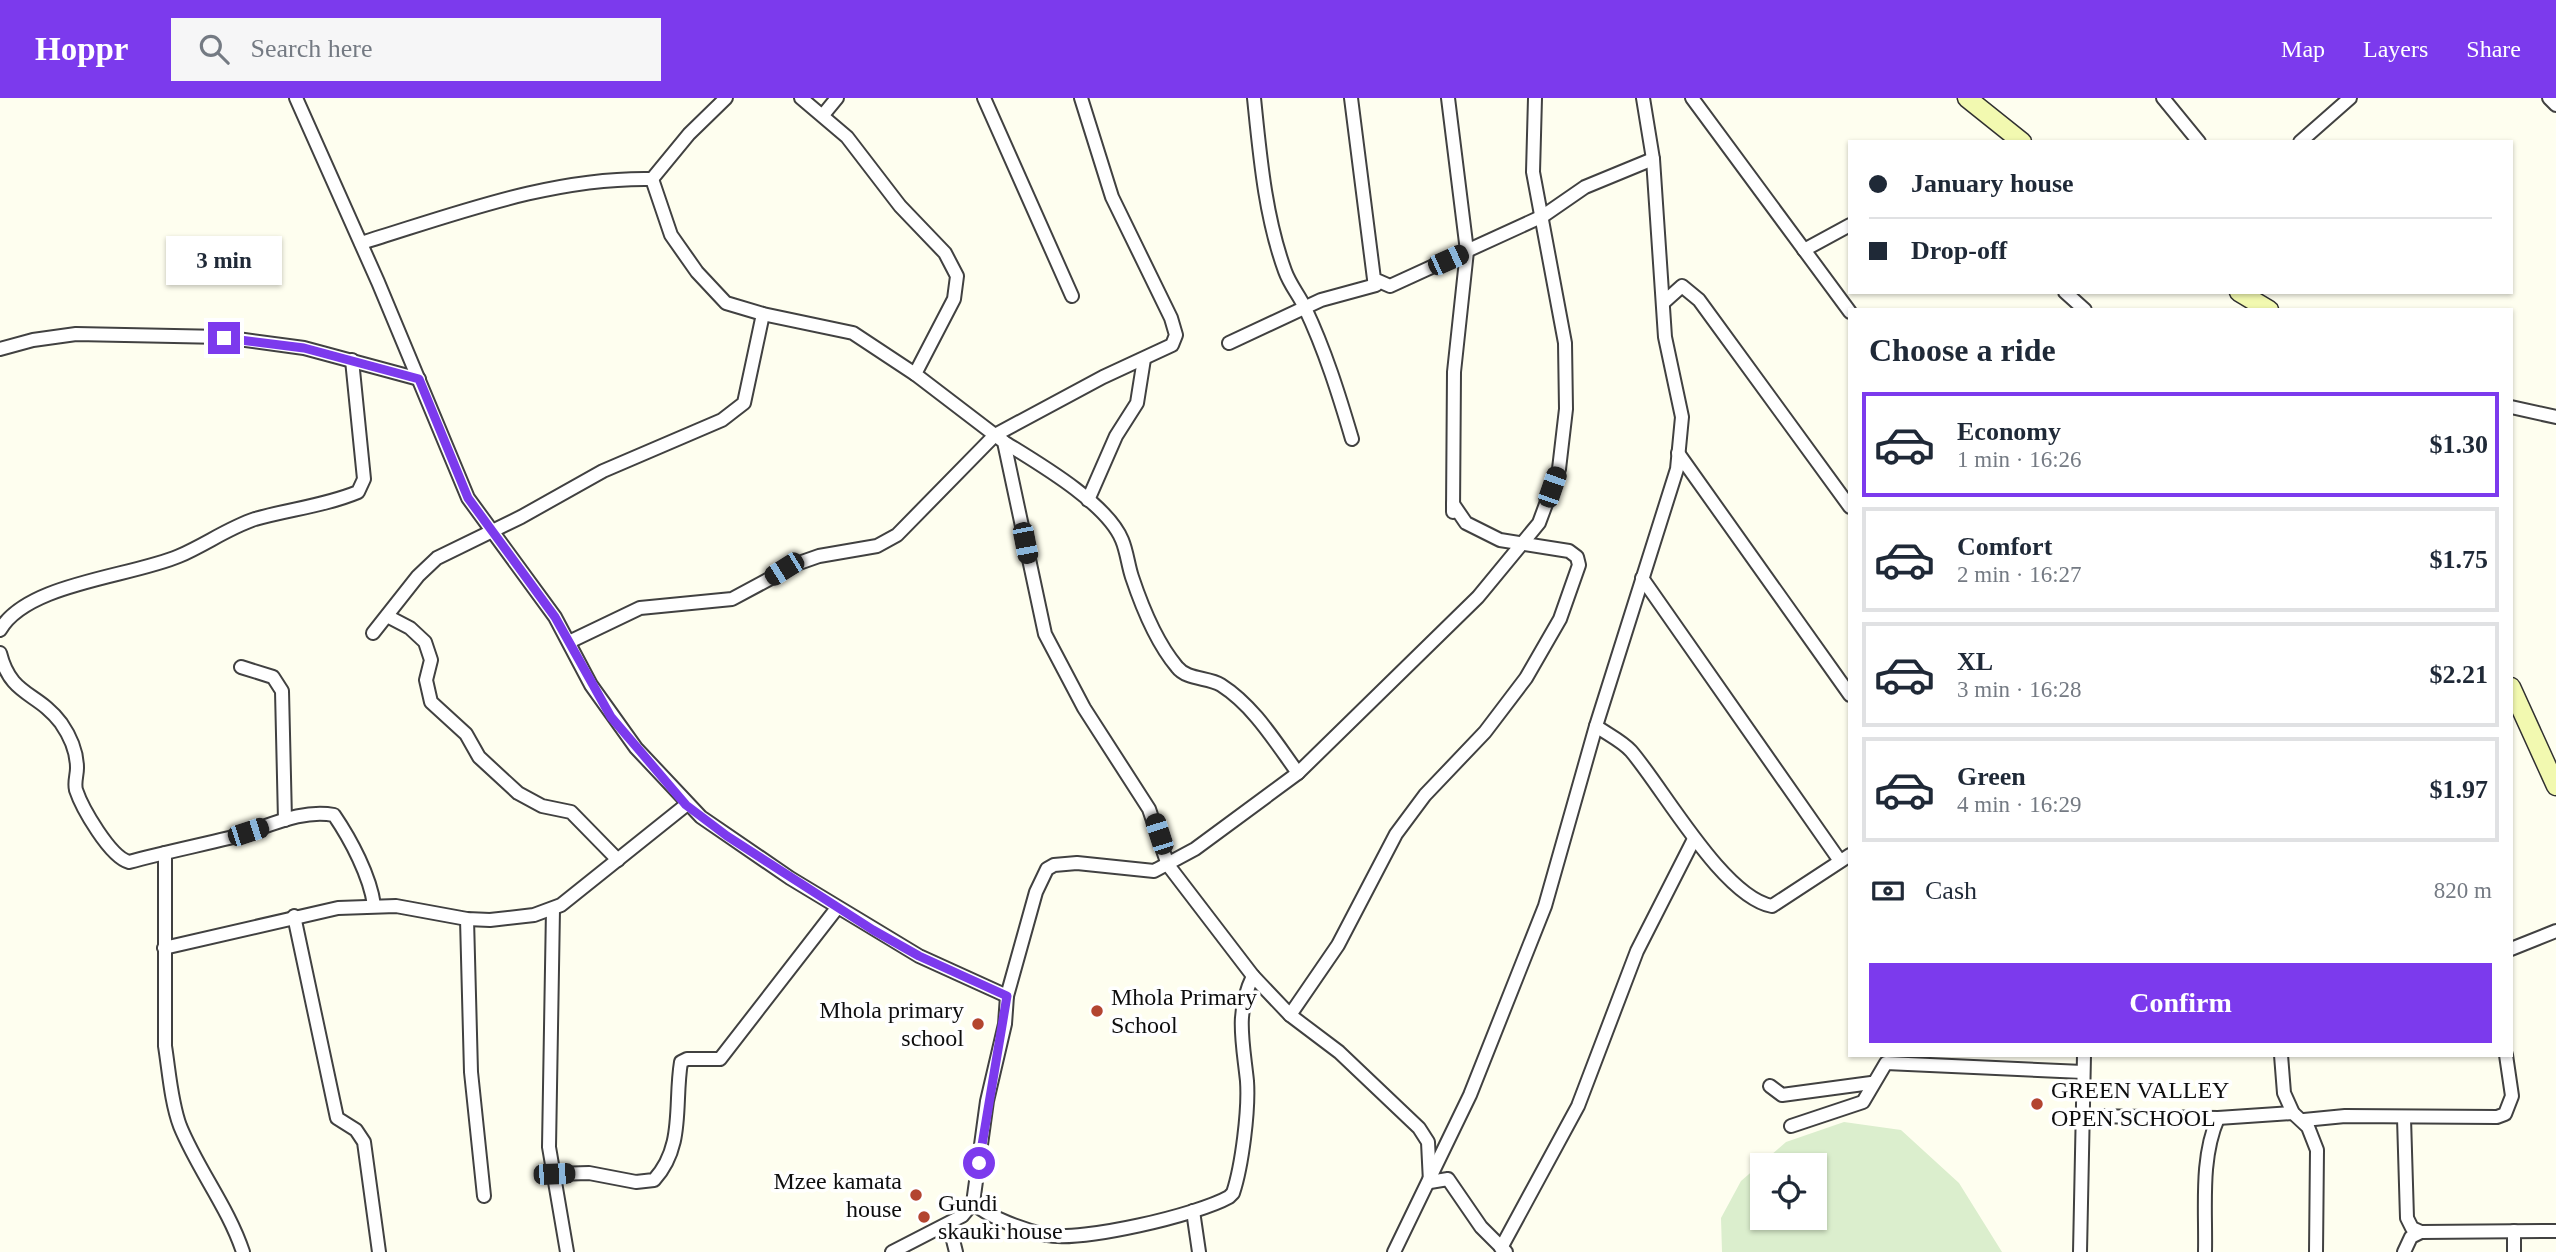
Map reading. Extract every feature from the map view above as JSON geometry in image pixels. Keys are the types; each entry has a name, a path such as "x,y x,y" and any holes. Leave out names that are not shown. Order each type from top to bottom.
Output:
{"main road":[{"path":"1967,98 2020,140"},
{"path":"2242,294 2266,308"},
{"path":"2513,691 2556,786"}],"street":[{"path":"296,98 361,243 468,498 490,532 542,600 611,717 686,805 727,836 837,908 919,956 1007,996"},
{"path":"361,243 502,198 598,181 652,178 689,134 726,98"},
{"path":"801,98 823,114 854,146 900,206 945,253 955,269 957,286 954,299 915,374"},
{"path":"823,114 837,98"},
{"path":"984,98 1072,296"},
{"path":"569,642 640,608 724,601 810,558 882,545 903,529 1000,438 1103,377 1172,345 1175,329 1112,197 1081,98"},
{"path":"1254,98 1262,172 1285,272 1305,307 1335,383 1352,439"},
{"path":"1229,343 1305,307 1376,285 1351,98"},
{"path":"1290,1014 1338,945 1396,834 1425,795 1502,710 1526,678 1560,619 1579,565 1577,557 1569,551 1500,540 1466,523 1453,510 1454,372 1467,251 1448,98"},
{"path":"892,1252 949,1224 962,1216 973,1203 987,1101 1005,1024 1007,996 1036,892 1047,869 1054,865 1077,863 1146,871 1168,865 1298,773 1478,597 1539,523 1559,469 1566,408 1565,344 1534,172 1535,98"},
{"path":"1394,1252 1470,1095 1545,905 1596,726 1677,469 1682,417 1665,337 1653,159 1643,98"},
{"path":"1692,98 1848,309"},
{"path":"2162,98 2197,140"},
{"path":"2303,140 2350,98"},
{"path":"2549,98 2556,105"},
{"path":"1374,279 1390,286 1543,216 1585,187 1653,159"},
{"path":"652,178 671,235 697,272 726,303 762,314 853,333 915,374 1088,500 1121,538 1132,579 1152,626 1177,668 1186,674 1219,684 1230,692 1264,725 1298,773"},
{"path":"1804,250 1848,226"},
{"path":"1662,303 1682,286 1699,300 1848,504"},
{"path":"2067,294 2083,308"},
{"path":"373,633 432,561 603,471 722,420 741,408 762,314"},
{"path":"0,349 53,336 223,337 304,348 352,360 400,377 419,379"},
{"path":"1088,500 1116,436 1137,403 1144,359"},
{"path":"0,630 7,618 18,609 58,592 178,556 244,523 313,507 358,492 364,479 352,360"},
{"path":"2513,407 2556,417"},
{"path":"1000,438 1045,634 1084,708 1149,809 1168,865 1253,976 1290,1014 1339,1052 1419,1128 1428,1142 1430,1182"},
{"path":"1678,453 1848,692"},
{"path":"1596,726 1630,750 1694,839 1748,895 1772,906 1845,858 1642,578"},
{"path":"387,616 410,628 425,642 431,660 426,680 431,702 466,734 479,757 518,793 542,806 570,812 618,860"},
{"path":"0,653 5,670 17,689 47,705 67,733 77,764 75,788 86,811 121,860 129,862 230,838 285,820 325,813 334,815 372,892 374,905"},
{"path":"241,667 273,677 282,691 285,820"},
{"path":"164,948 294,916 374,905 396,906 467,919 513,918 553,909 686,805"},
{"path":"1430,1182 1448,1179 1471,1214 1504,1250 1578,1106 1637,951 1694,839"},
{"path":"165,853 165,1046 179,1122 231,1219 243,1252"},
{"path":"554,1174 589,1173 643,1182 654,1180 667,1161 678,1132 681,1062 687,1059 720,1059 837,908"},
{"path":"553,909 549,1124 567,1252"},
{"path":"294,916 338,1118 361,1135 366,1147 379,1252"},
{"path":"467,919 471,1072 484,1196"},
{"path":"2513,948 2556,931"},
{"path":"973,1203 985,1213 1047,1235 1119,1229 1193,1211 1229,1197 1239,1174 1247,1084 1240,1041 1240,1013 1253,976"},
{"path":"2080,1252 2085,1116 2084,1057"},
{"path":"2281,1057 2284,1093 2317,1150 2316,1252"},
{"path":"2085,1116 2497,1117 2505,1114 2512,1096 2507,1057"},
{"path":"1791,1126 1863,1102 1871,1083 1886,1063 1983,1060 2083,1072"},
{"path":"1770,1086 1782,1095 1871,1083"},
{"path":"2205,1252 2206,1179 2211,1142 2218,1118"},
{"path":"2404,1118 2407,1218 2404,1252"},
{"path":"1193,1211 1199,1252"},
{"path":"2407,1218 2412,1228 2421,1231 2556,1231"},
{"path":"949,1224 956,1252"},
{"path":"2404,1252 2411,1237 2421,1231"},
{"path":"2514,1231 2514,1252"}],"green space":[{"path":"1844,1122 1901,1130 1959,1183 2002,1252 1722,1252 1721,1218 1741,1181 1750,1173 1750,1230 1827,1230 1827,1153 1773,1153 1786,1142"}],"place":[{"name":"Mhola Primary School","path":"1097,1011"},
{"name":"Mhola primary school","path":"978,1024"},
{"name":"GREEN VALLEY OPEN SCHOOL","path":"2037,1104"},
{"name":"Mzee kamata house","path":"916,1195"},
{"name":"Gundi skauki house","path":"924,1217"}],"route":[{"path":"224,338 304,348 352,360 400,377 419,379 468,498 490,532 555,617 611,717 686,805 727,836 873,930 919,956 1007,996 1005,1024 987,1101 979,1163"}]}
